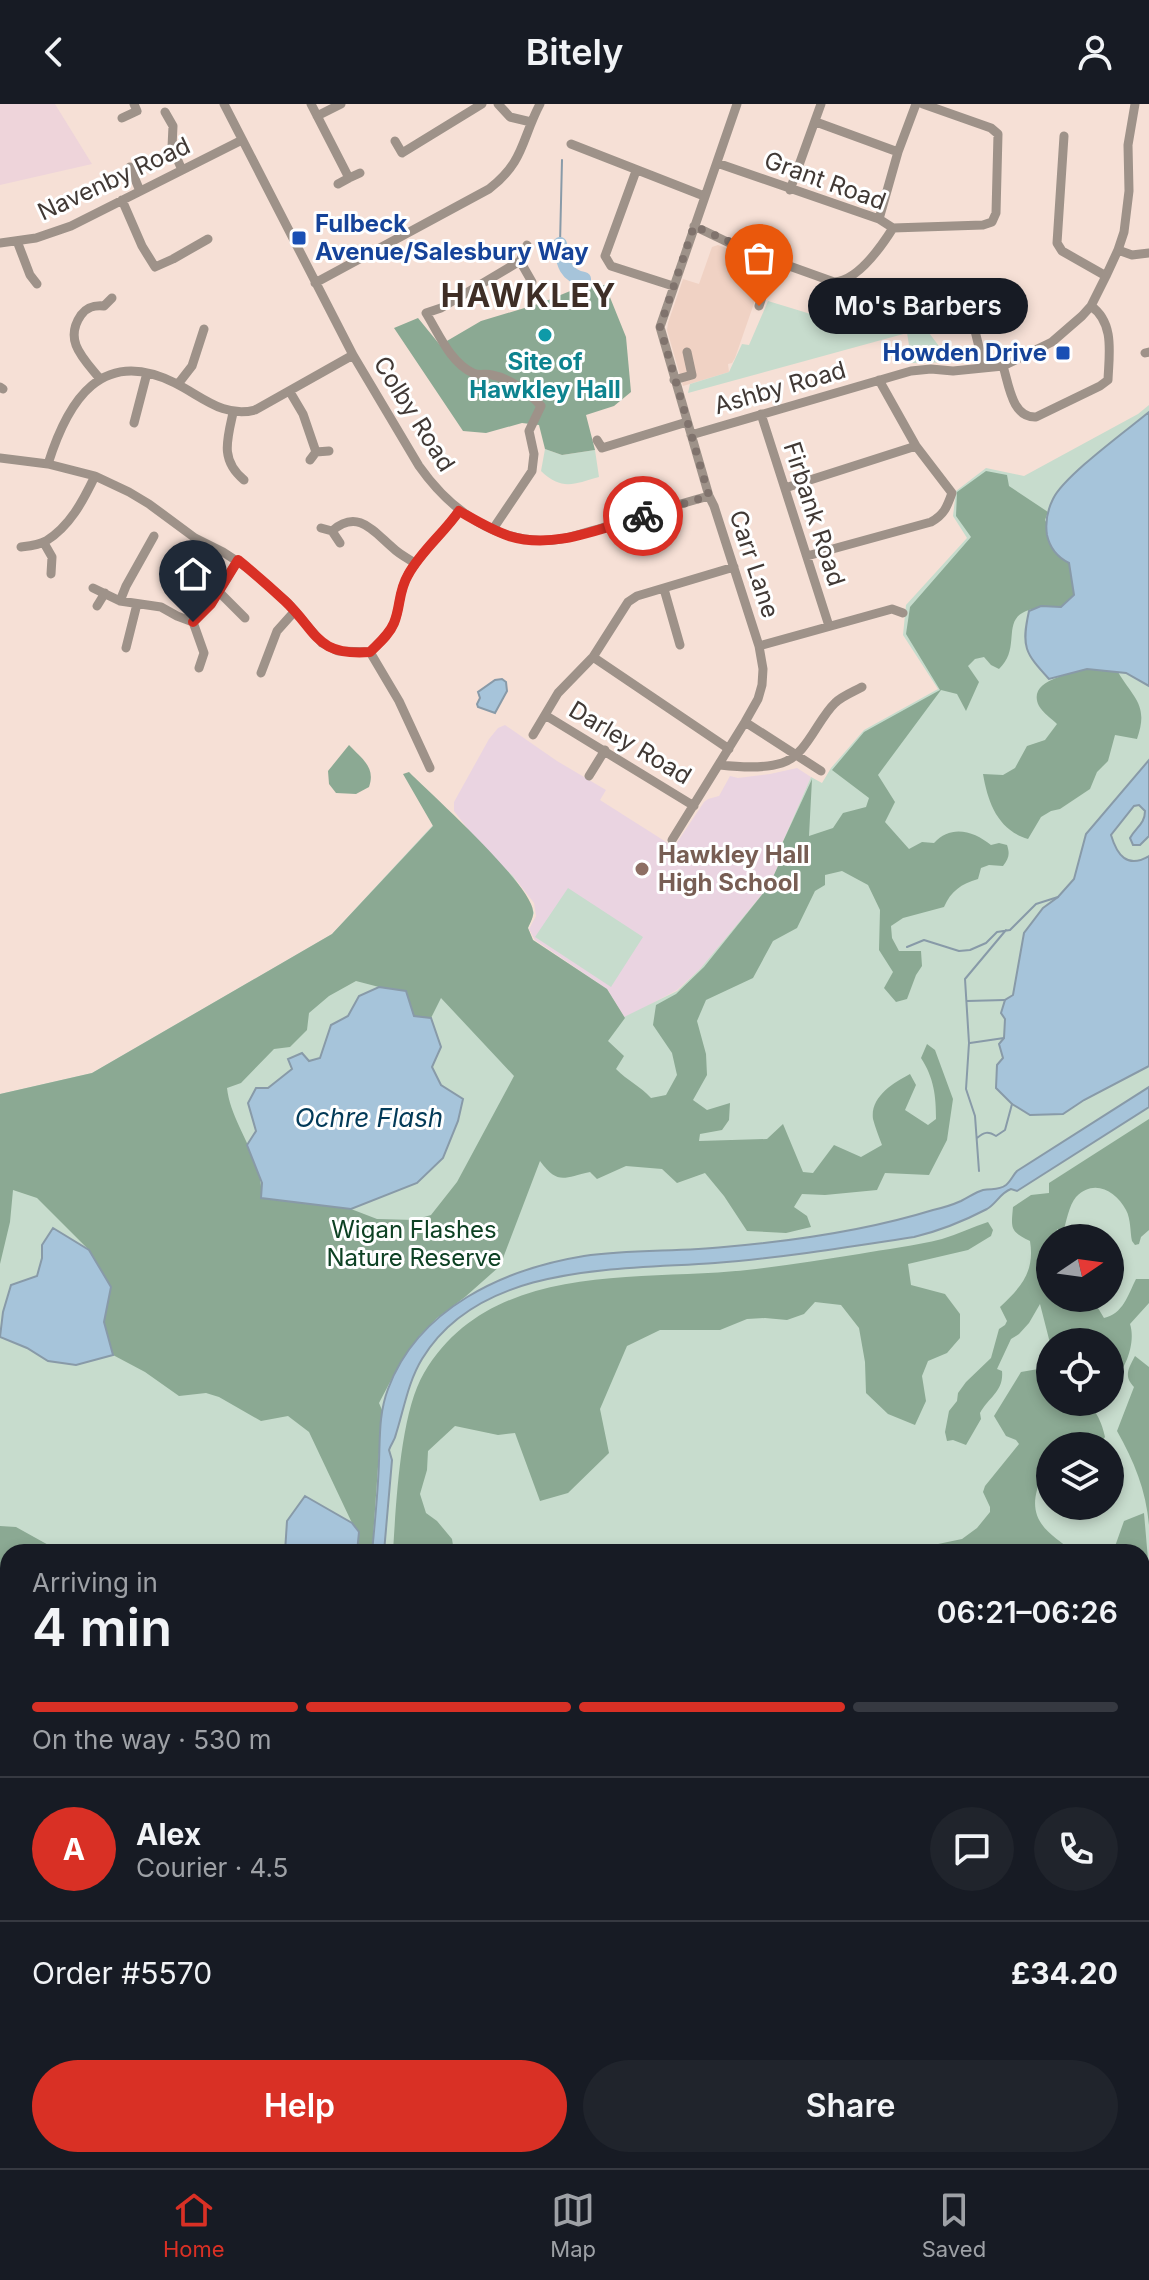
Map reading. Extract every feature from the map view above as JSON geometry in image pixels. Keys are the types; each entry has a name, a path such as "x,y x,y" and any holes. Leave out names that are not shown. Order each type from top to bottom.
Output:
{"street":[{"path":"122,118 137,111 134,104"},
{"name":"Colby Road","path":"224,104 353,355 419,466 459,511 493,529 525,540 563,539 709,496"},
{"path":"311,104 349,178"},
{"path":"317,116 341,104"},
{"path":"391,159 482,104"},
{"path":"498,104 510,117 531,122"},
{"path":"315,283 489,189 514,166 540,104"},
{"name":"Carr Lane","path":"672,840 745,722 762,685 759,646 709,496 660,327 737,104"},
{"path":"790,190 821,104"},
{"path":"879,219 898,152 916,104"},
{"name":"Grant Road","path":"717,163 879,219 893,228 983,225 992,222 996,213 998,134 991,128 923,104"},
{"path":"807,556 931,522 942,516 952,493 916,446 879,380 911,371 1003,366 1059,337 1091,306 1118,250 1129,202 1128,145 1135,104"},
{"path":"165,112 173,126 172,147 182,170"},
{"path":"816,122 898,152"},
{"path":"1064,136 1057,243 1062,251 1106,276"},
{"name":"Navenby Road","path":"0,243 36,238 71,226 242,140"},
{"path":"395,141 402,153"},
{"path":"571,144 704,196"},
{"path":"130,167 140,191"},
{"path":"636,171 605,256 611,266 673,286"},
{"path":"338,184 360,173"},
{"path":"122,200 155,267 208,239"},
{"path":"694,226 774,261 834,282 845,282 868,261 893,228"},
{"path":"17,241 30,280"},
{"path":"493,529 532,471 534,454 529,431 541,406 535,398 509,382 492,374 476,375 463,366 452,356 426,313 441,308 520,261 527,245"},
{"path":"1118,250 1132,255 1149,253"},
{"path":"520,261 532,282"},
{"path":"759,306 774,261"},
{"path":"100,379 81,357 73,333 84,311 94,305 104,306 112,298"},
{"path":"984,367 963,302 999,302"},
{"path":"1003,366 1014,401 1027,417 1036,417 1100,386 1108,380 1108,332 1104,318 1091,306"},
{"path":"178,384 192,366 204,329"},
{"path":"674,380 692,375 687,352"},
{"path":"48,464 63,422 83,395 111,373 132,369 147,373 178,384 233,413 255,410 353,355"},
{"path":"134,423 147,373"},
{"name":"Ashby Road","path":"691,435 879,380"},
{"path":"290,392 303,414 313,456 329,451"},
{"path":"233,413 227,441 228,459 244,480"},
{"name":"Firbank Road","path":"761,414 829,626"},
{"path":"597,440 602,448 687,422"},
{"path":"785,488 916,446"},
{"path":"0,458 48,464 95,476 129,492 195,538 238,560 288,603 322,643 338,651 370,652 384,639 394,623 400,591 415,563 459,511"},
{"path":"21,547 44,543 75,513 95,476"},
{"path":"332,531 350,521 367,525 397,552 415,563"},
{"path":"321,528 332,531 340,543"},
{"path":"120,601 154,536"},
{"path":"44,543 52,557 51,574"},
{"path":"193,622 211,604 238,560"},
{"path":"533,735 558,693 593,657 628,602 637,596 734,567"},
{"path":"93,588 120,601 161,607 193,622 204,653 199,668"},
{"path":"664,589 682,640"},
{"path":"219,592 245,618"},
{"path":"97,606 105,593"},
{"path":"126,648 137,604"},
{"path":"759,646 892,609 903,613"},
{"path":"261,673 277,631 294,612"},
{"path":"370,652 399,701 430,768"},
{"path":"593,657 729,749"},
{"path":"255,658 265,663"},
{"path":"720,765 741,767 783,763 797,754 838,700 862,687"},
{"name":"Darley Road","path":"545,715 694,806"},
{"path":"745,722 821,771"},
{"path":"589,776 605,750"}],"shaded area":[{"path":"0,104 55,104 92,164 0,185"},
{"path":"718,245 768,263 735,358 728,364 729,372 683,386 667,330 668,323 683,279 699,284 712,247"},
{"name":"Hawkley Hall High School","path":"505,725 606,790 600,800 674,847 704,802 719,796 730,776 738,778 797,768 811,777 781,846 778,866 769,886 700,969 677,990 625,1018 607,989 535,940 529,929 536,916 534,903 513,876 480,845 454,811 454,802 489,739"}],"green space":[{"path":"605,285 626,337 631,392 614,406 586,415 595,450 562,455 545,449 539,425 522,423 486,433 463,431 394,328 418,318 440,345 481,321 541,303 580,287"},
{"path":"768,301 850,326 890,325 914,313 951,362 912,363 907,333 688,393 690,384 729,372 742,344 749,345"},
{"name":"Wigan Flashes Nature Reserve","path":"1149,405 1149,1544 0,1544 0,1094 92,1073 332,934 433,825 480,845 513,876 534,913 528,928 533,940 607,989 624,1017 677,991 700,969 769,886 778,866 781,846 811,777 822,783 864,730 938,689 903,635 906,605 967,538 953,516 956,491 986,468 1024,476"},
{"path":"545,449 562,455 595,450 599,477 568,484 555,481 541,471"},
{"path":"986,471 1007,475 1009,486 1048,512 1045,520 1069,563 1074,595 1061,607 1038,608 1024,612 1016,619 1007,659 999,669 984,657 975,659 968,666 979,682 966,711 957,694 941,690 878,775 895,802 885,822 909,849 922,842 934,843 948,833 962,832 977,836 991,845 1007,845 1008,858 1003,866 981,868 978,879 957,889 944,907 903,918 891,926 892,938 899,951 921,951 922,966 907,999 896,1002 884,988 893,972 879,950 880,910 868,885 842,871 825,875 825,885 815,891 797,928 773,941 753,978 706,1000 697,1021 706,1054 707,1075 693,1100 707,1110 730,1103 729,1120 722,1130 700,1134 699,1141 767,1139 783,1124 803,1172 813,1173 834,1145 861,1157 882,1145 873,1119 875,1104 890,1086 910,1074 916,1085 905,1110 928,1125 936,1119 933,1087 921,1058 927,1044 935,1050 953,1099 947,1140 929,1175 885,1173 877,1190 802,1194 794,1207 807,1216 811,1227 786,1233 747,1231 705,1173 677,1183 662,1169 626,1166 597,1179 590,1172 562,1178 552,1174 540,1161 500,1266 420,1335 399,1365 379,1403 382,1410 373,1544 358,1544 359,1532 309,1432 288,1416 261,1421 206,1393 179,1396 145,1372 113,1355 104,1322 111,1287 89,1250 37,1198 13,1190 10,1222 0,1264 0,1094 92,1073 332,934 433,826 403,774 409,772 516,881 533,911 528,928 533,940 607,989 625,1018 608,1041 624,1056 616,1069 651,1098 666,1095 677,1075 672,1053 653,1025 656,1005 676,994 704,967 769,886 778,866 781,846 812,779 809,836 833,828 843,813 866,807 869,798 832,770 864,732 940,690 906,634 910,607 971,537 956,516 957,492","holes":["356,981 379,987 413,1016 431,1018 441,998 514,1076 457,1182 431,1215 414,1220 377,1219 351,1209 261,1198 258,1170 235,1116 227,1088 241,1083 274,1049 290,1047 307,1030 309,1013 329,996"]},
{"path":"1087,669 1118,672 1140,710 1137,739 1115,735 1108,761 1097,772 1090,789 1060,809 1041,817 1028,839 1009,829 996,814 983,774 1003,775 1015,768 1027,746 1045,740 1057,724 1039,706 1039,690 1061,676"},
{"path":"349,745 363,759 371,780 369,787 356,794 336,793 329,784 328,771"},
{"path":"568,888 643,937 611,987 535,937"},
{"path":"1149,1119 1149,1230 1135,1245 1129,1217 1122,1203 1111,1193 1097,1188 1083,1191 1076,1197 1066,1224 1036,1224 1036,1311 1029,1323 1011,1339 997,1369 1002,1371 1001,1384 980,1413 981,1419 966,1445 947,1441 945,1432 949,1411 966,1382 991,1358 999,1329 1007,1321 1000,1307 1020,1286 1028,1270 1030,1241 1013,1228 1013,1207 1031,1195 1049,1193 1049,1183"},
{"path":"988,1222 993,1230 991,1236 968,1250 908,1264 911,1285 945,1294 960,1314 960,1338 947,1353 928,1361 922,1376 926,1401 915,1425 888,1414 866,1393 859,1328 841,1305 815,1302 804,1314 787,1320 747,1319 720,1330 660,1330 627,1346 600,1409 609,1453 568,1493 540,1501 515,1433 498,1435 455,1426 428,1451 427,1470 420,1494 426,1513 437,1521 453,1544 394,1544 404,1435 416,1390 424,1373 453,1336 489,1310 530,1293 574,1283 619,1277 756,1269 948,1237"},
{"path":"1136,1279 1149,1279 1149,1303 1130,1324 1131,1347 1124,1366 1124,1328 1046,1328 1042,1312 1100,1312 1104,1318 1124,1312 1124,1302"},
{"path":"1135,1356 1149,1367 1149,1525 1138,1476 1124,1444 1124,1432 1117,1431 1134,1387 1128,1376"},
{"path":"1036,1369 1036,1416 1099,1418 1104,1432 1036,1432 1036,1520 1063,1544 938,1544 962,1539 977,1528 990,1512 983,1492 985,1486 1019,1444 1006,1436 994,1416 1021,1372"},
{"path":"1144,1513 1147,1544 1116,1544 1124,1521"},
{"path":"0,1526 16,1527 47,1544 0,1544"}],"water":[{"path":"1149,412 1149,686 1126,673 1087,669 1049,679 1027,649 1025,633 1029,611 1041,606 1061,607 1074,595 1069,563 1055,552 1048,540 1046,526 1049,508 1069,478"},
{"path":"495,680 506,682 507,691 495,713 478,707 478,692"},
{"path":"1149,760 1149,836 1140,845 1133,845 1130,838 1145,815 1139,805 1134,806 1111,835 1116,849 1124,858 1135,861 1149,856 1149,1066 1063,1114 1030,1115 1012,1104 996,1088 997,1065 1003,1058 999,1044 1004,1038 1005,1019 1001,1013 1005,1000 1013,995 1024,933 1043,908 1074,879 1086,834"},
{"name":"Ochre Flash","path":"379,987 406,991 414,1016 431,1018 441,1047 432,1067 441,1085 463,1099 443,1158 417,1183 351,1209 261,1198 262,1183 247,1145 256,1131 248,1103 256,1088 268,1088 292,1069 288,1059 302,1053 309,1061 320,1058 331,1025 348,1016 359,996"},
{"path":"1149,1087 1149,1107 1017,1191 1007,1191 987,1209 933,1232 765,1258 595,1271 515,1288 479,1304 447,1328 422,1359 413,1377 389,1450 392,1460 385,1544 373,1544 380,1425 388,1389 402,1361 420,1336 467,1297 524,1271 584,1256 750,1245 882,1224 947,1206 986,1189 998,1189 1009,1182 1017,1171"},
{"path":"53,1228 89,1250 111,1287 104,1322 113,1355 76,1365 48,1361 0,1337 11,1285 37,1276 42,1245"},
{"path":"305,1496 352,1523 359,1532 358,1544 286,1544 287,1521"}],"waterway":[{"path":"560,244 562,160"},
{"path":"560,244 568,271 584,279"},
{"path":"907,947 924,940 959,951 970,950 986,943 997,932 1010,930 1036,904 1058,897"},
{"path":"979,1171 975,1116 966,1089 969,1043 965,979 1006,930"},
{"path":"967,1001 1005,1000"},
{"path":"970,1043 1004,1038"},
{"path":"977,1138 986,1133 996,1136 1005,1130 1012,1104"}],"way so far":[{"path":"643,516 709,496 660,327 694,226 774,261 759,306"}],"place":[{"name":"Fulbeck Avenue/Salesbury Way","path":"299,238"},
{"name":"Mo's Barbers","path":"759,306"},
{"name":"Site of Hawkley Hall","path":"545,335"},
{"name":"Howden Drive","path":"1063,353"},
{"name":"Hawkley Hall High School","path":"642,869"}],"district":[{"name":"HAWKLEY","path":"529,296"}],"route":[{"path":"193,622 211,604 238,560 288,603 322,643 338,651 370,652 384,639 394,623 400,591 415,563 459,511 483,525 525,540 563,539 643,516"}]}
